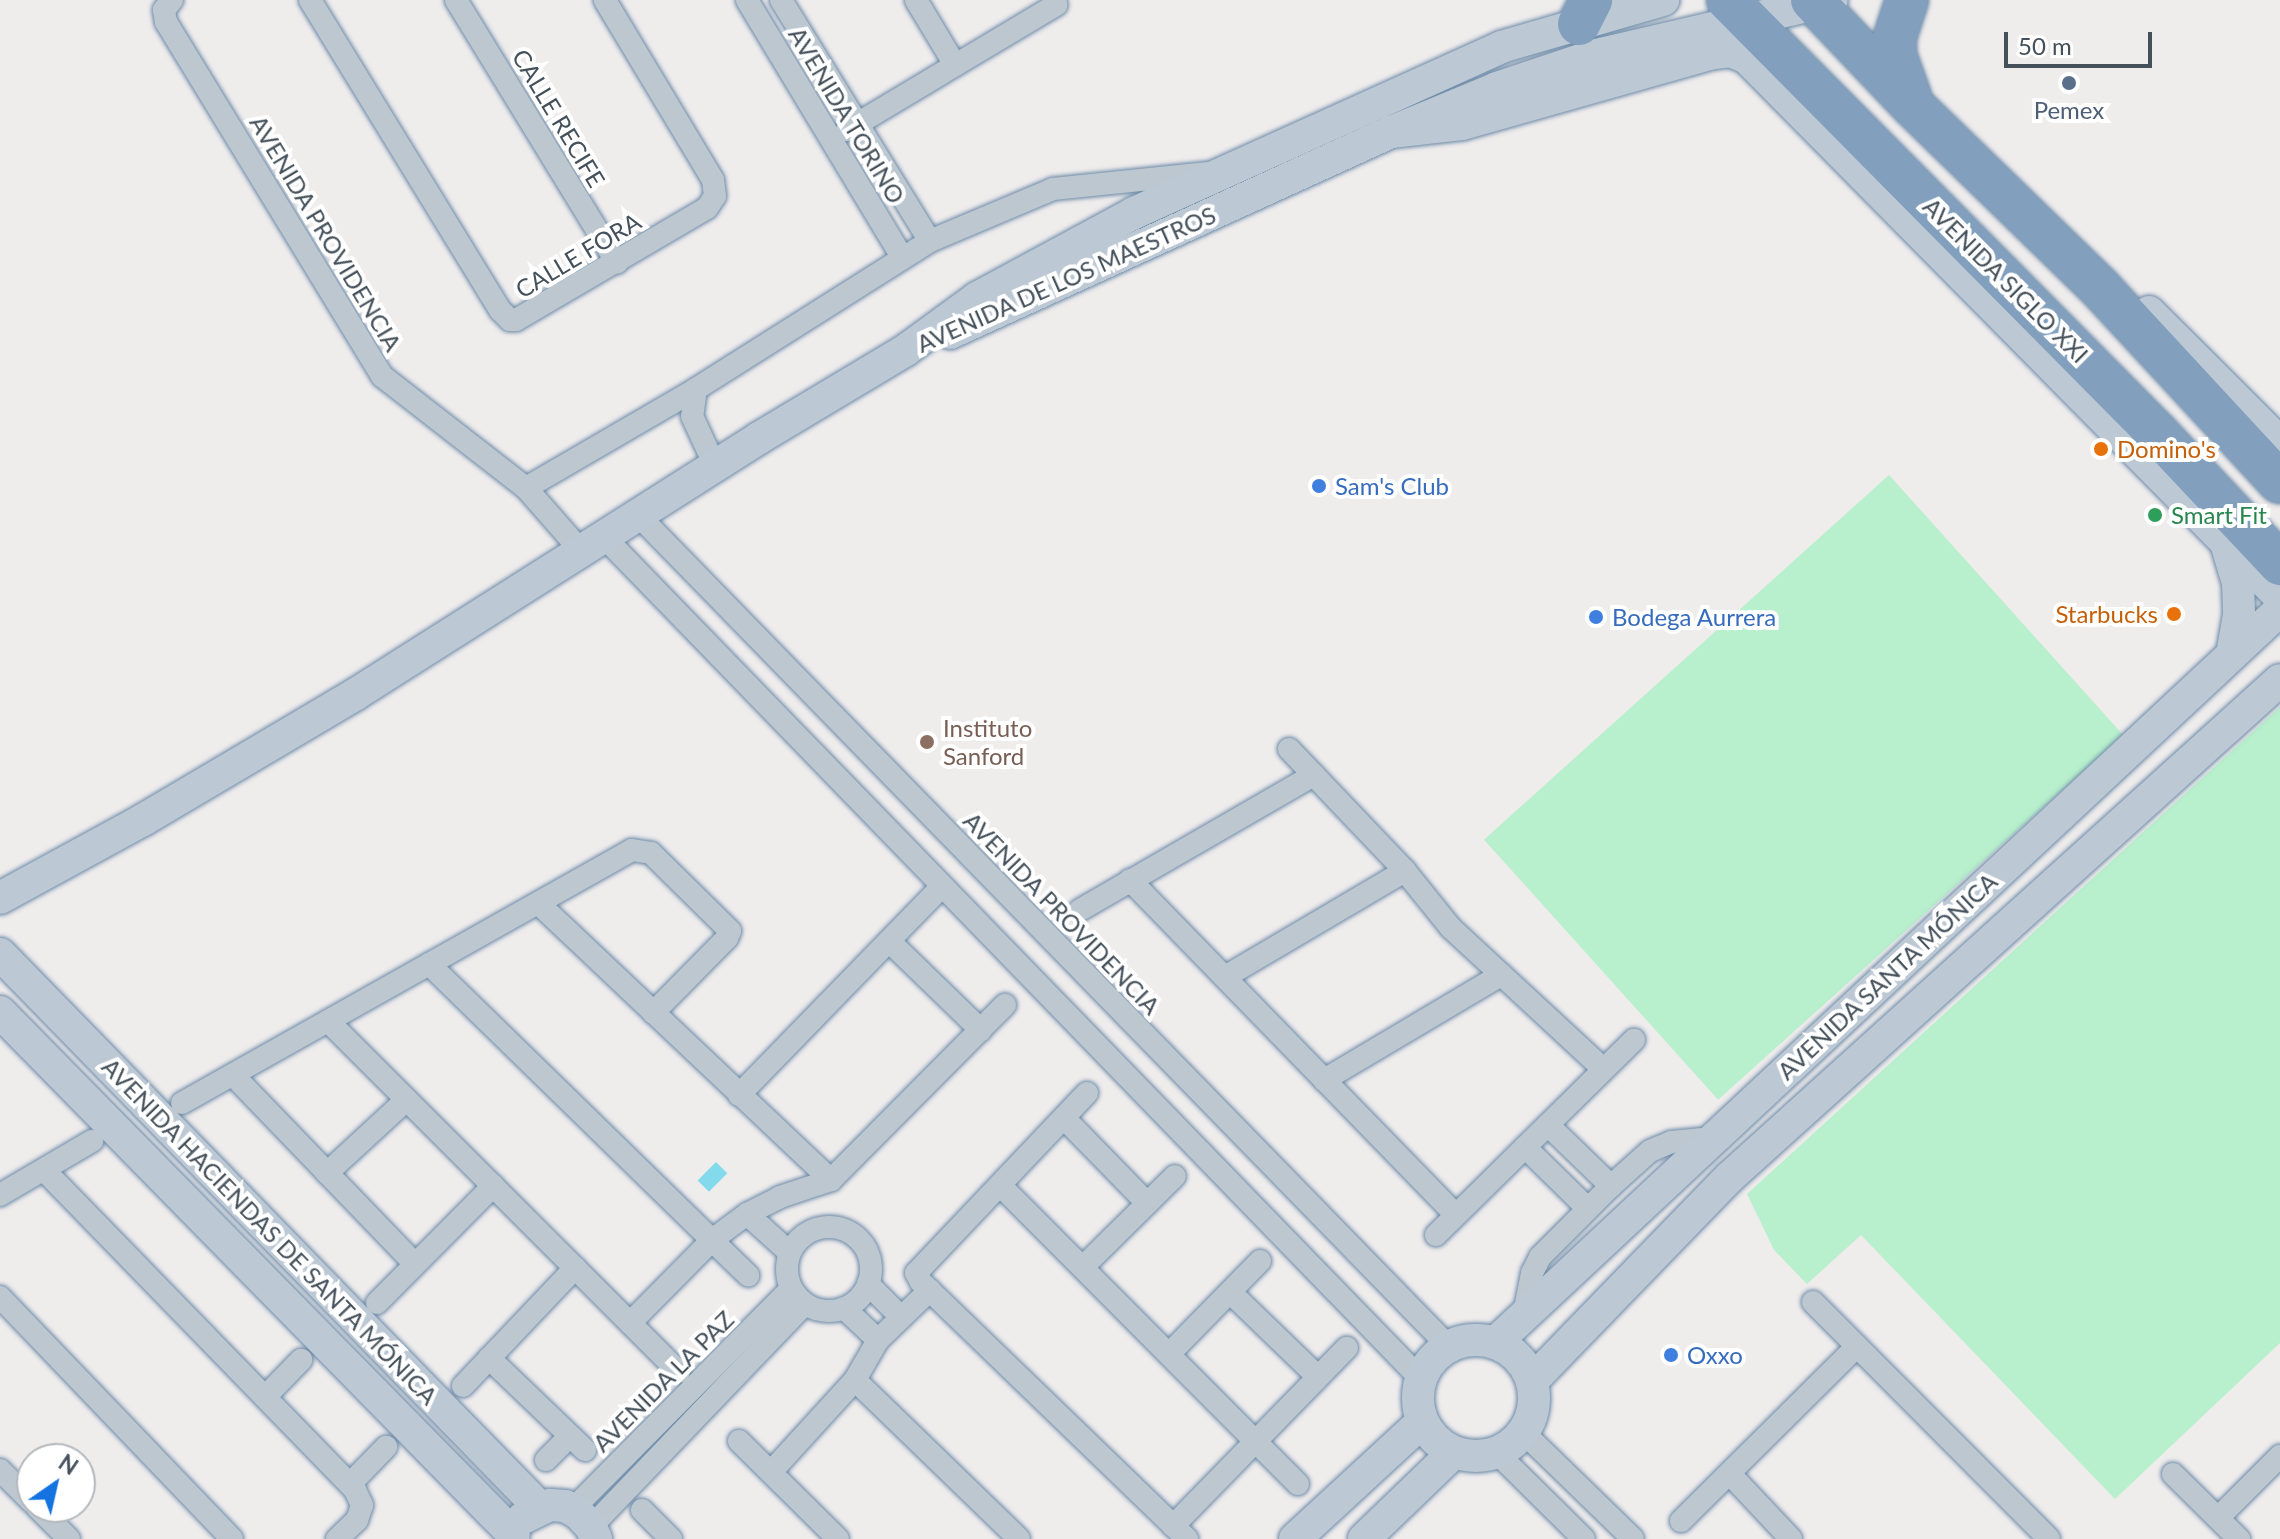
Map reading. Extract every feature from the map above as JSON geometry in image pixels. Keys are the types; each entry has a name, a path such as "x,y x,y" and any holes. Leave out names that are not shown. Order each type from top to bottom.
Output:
{"highway":[{"path":"1907,0 1897,23 1895,55 1913,106"},
{"path":"1820,1 1913,106 2101,289 2280,482"},
{"name":"AVENIDA SIGLO XXI","path":"1738,9 1802,92 2078,372 2210,487 2280,564"},
{"path":"2210,487 2225,540"}],"street":[{"name":"CALLE FORA","path":"310,0 500,310 510,320 521,319 617,263 707,208 715,196 713,180 605,0"},
{"name":"CALLE RECIFE","path":"456,0 617,263"},
{"name":"AVENIDA TORINO","path":"747,0 902,257"},
{"name":"AVENIDA TORINO","path":"781,0 930,241"},
{"path":"916,0 955,65"},
{"name":"AVENIDA DE LOS MAESTROS","path":"906,350 977,298 1134,213 1585,12 1663,0"},
{"name":"AVENIDA DE LOS MAESTROS","path":"906,350 988,318 1251,195 1497,88 1738,9 1820,1"},
{"path":"832,139 1055,2"},
{"name":"AVENIDA PROVIDENCIA","path":"168,5 166,22 382,376 594,545 942,886 1420,1378"},
{"name":"AVENIDA SIGLO XXI","path":"1391,132 1462,124 1730,51 1747,58 1802,92 1937,247 2078,372 2225,540 2280,597"},
{"path":"526,488 696,389 930,241 1053,189 1228,171 1251,195"},
{"path":"2101,289 2147,310 2280,443"},
{"path":"0,898 143,820 356,694 715,466 906,350"},
{"path":"696,389 692,416 715,466"},
{"name":"AVENIDA PROVIDENCIA","path":"639,516 1448,1346"},
{"path":"2225,540 2238,583 2239,615 2232,654"},
{"name":"AVENIDA SANTA MÓNICA","path":"1495,1343 2280,610"},
{"name":"AVENIDA SANTA MÓNICA","path":"1532,1381 1730,1177 2276,686"},
{"path":"1289,749 1405,871 1451,928 1603,1069"},
{"path":"1080,910 1314,775"},
{"path":"2035,837 2067,874"},
{"path":"182,1103 632,850 642,849 651,853 726,923 730,931 727,938 653,1013"},
{"path":"1225,977 1405,871"},
{"path":"1130,880 1456,1215"},
{"path":"739,1095 942,886"},
{"path":"538,903 831,1180"},
{"path":"889,941 981,1030"},
{"name":"AVENIDA HACIENDAS DE SANTA MÓNICA","path":"0,954 540,1508"},
{"path":"429,964 748,1275"},
{"path":"1324,1080 1501,975"},
{"path":"630,1323 712,1240 747,1214 780,1197 831,1180 1005,1005"},
{"name":"AVENIDA HACIENDAS DE SANTA MÓNICA","path":"0,1012 514,1537"},
{"path":"328,1021 679,1372"},
{"path":"1436,1235 1634,1040"},
{"path":"233,1075 415,1264"},
{"path":"1087,1093 920,1265 916,1273 930,1290 1180,1532 1256,1441 1347,1348"},
{"path":"327,1173 406,1100"},
{"path":"1064,1118 1147,1203"},
{"path":"1548,1125 1611,1186"},
{"path":"1523,1319 1532,1273 1540,1257 1611,1186 1650,1151 1671,1142 1713,1138"},
{"path":"0,1195 92,1141"},
{"path":"1525,1147 1588,1209"},
{"path":"45,1171 350,1484 362,1505 357,1520 337,1539"},
{"path":"1083,1267 1175,1176"},
{"path":"1000,1185 1298,1484"},
{"path":"377,1303 493,1186"},
{"path":"747,1214 789,1252"},
{"path":"839,1228 852,1234 865,1248 870,1261 868,1284 853,1303 844,1308 819,1310 798,1296 786,1267 789,1252 797,1240 814,1230 839,1228"},
{"path":"1169,1354 1260,1261"},
{"path":"463,1386 575,1268"},
{"path":"868,1284 901,1317"},
{"path":"771,1472 855,1380 878,1340 930,1290"},
{"path":"1230,1292 1318,1377"},
{"name":"AVENIDA LA PAZ","path":"586,1525 798,1296"},
{"path":"0,1297 232,1539"},
{"path":"1813,1302 2049,1539"},
{"path":"844,1308 878,1340"},
{"path":"1475,1339 1495,1343 1522,1363 1532,1381 1532,1413 1523,1432 1497,1453 1474,1456 1454,1452 1434,1439 1422,1422 1417,1398 1420,1378 1432,1358 1448,1346 1475,1339"},
{"path":"1681,1521 1857,1346"},
{"path":"489,1358 577,1443 546,1460"},
{"path":"265,1397 301,1360"},
{"path":"855,1380 1019,1539"},
{"path":"1295,1539 1422,1422"},
{"path":"1523,1432 1633,1539"},
{"path":"739,1441 838,1539"},
{"path":"350,1484 386,1447"},
{"path":"1364,1539 1454,1452"},
{"path":"1497,1453 1584,1539"},
{"path":"2218,1518 2280,1456"},
{"path":"0,1470 16,1486"},
{"path":"1730,1474 1791,1539"},
{"path":"2173,1474 2239,1539"},
{"path":"514,1537 523,1519 550,1505 586,1525"},
{"path":"642,1510 671,1539"},
{"path":"53,1523 69,1539"}],"green space":[{"path":"1889,475 2123,735 1718,1100 1484,840"},
{"path":"2280,707 2280,1343 2115,1499 1861,1235 1807,1284 1774,1250 1747,1194"}],"water":[{"path":"716,1162 727,1173 709,1192 698,1180"}],"place":[{"name":"Pemex","path":"2069,83"},
{"name":"Domino's","path":"2101,449"},
{"name":"Sam's Club","path":"1319,486"},
{"name":"Smart Fit","path":"2155,515"},
{"name":"Starbucks","path":"2174,614"},
{"name":"Bodega Aurrera","path":"1596,617"},
{"name":"Instituto Sanford","path":"927,742"},
{"name":"Oxxo","path":"1671,1355"}]}
